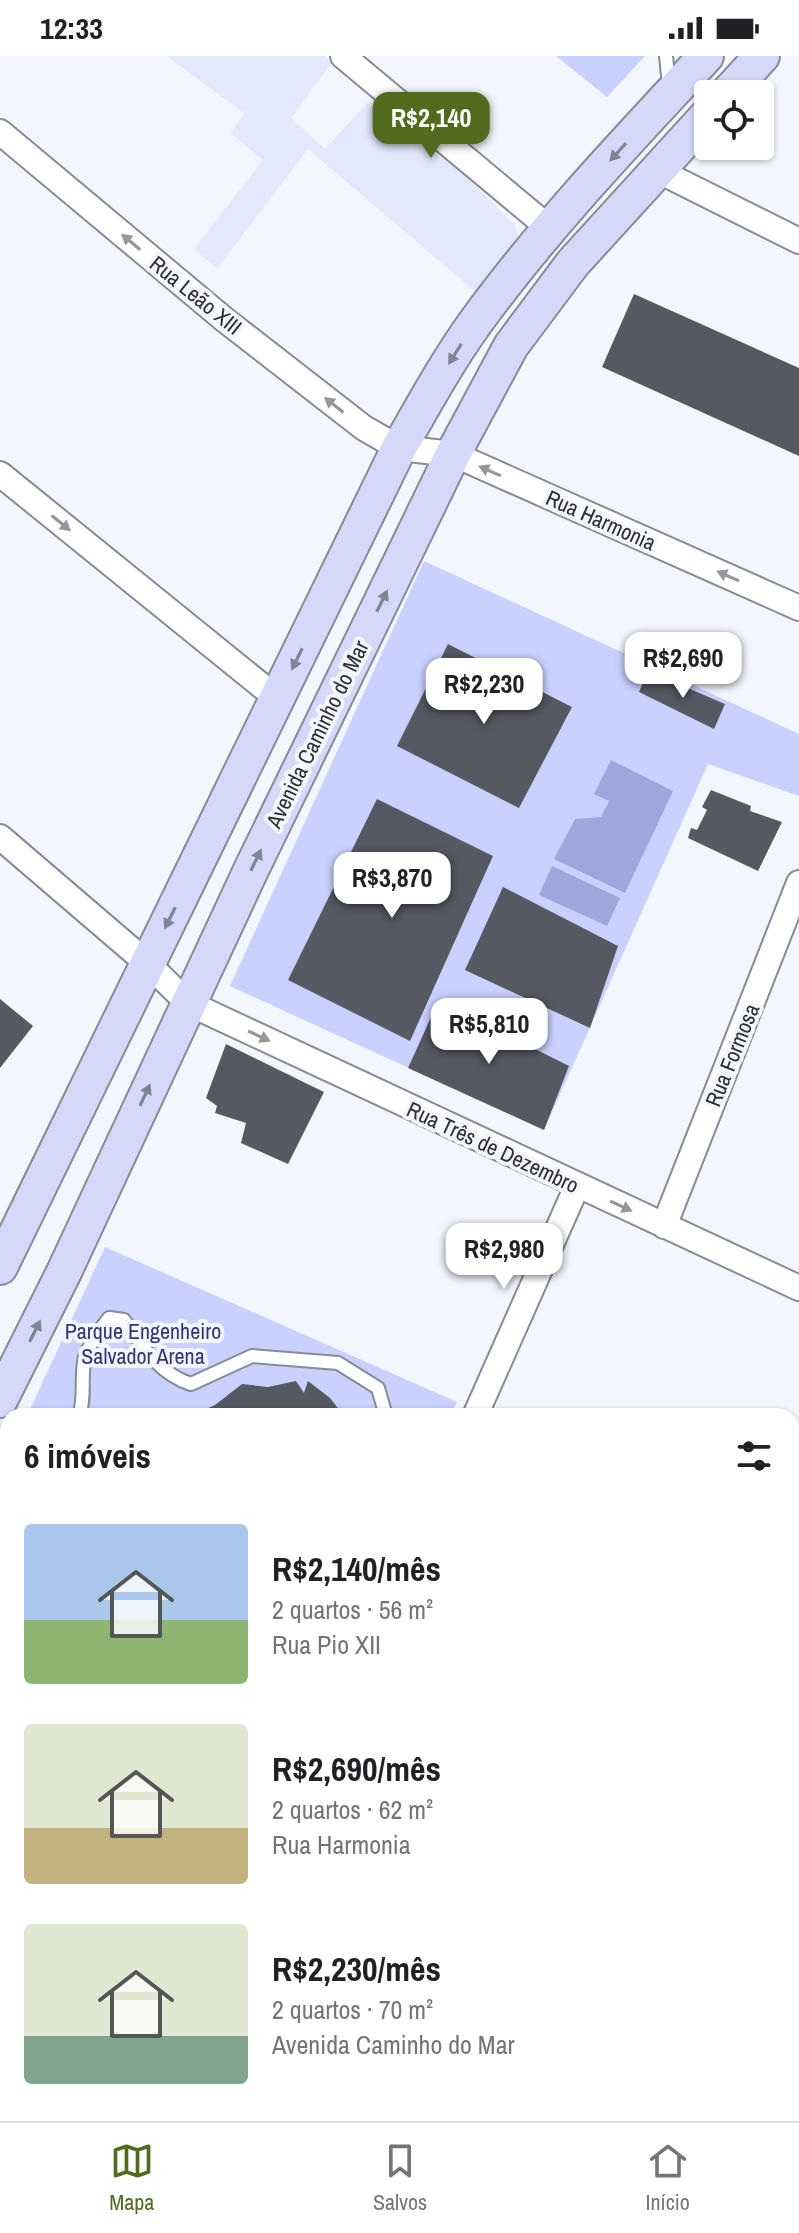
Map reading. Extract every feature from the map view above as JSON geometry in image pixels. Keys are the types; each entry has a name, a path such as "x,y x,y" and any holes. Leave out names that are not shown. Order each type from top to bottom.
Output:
{"main road":[{"path":"0,1267 399,448 474,324 549,228 706,56"},
{"path":"740,80 762,56"},
{"name":"Avenida Caminho do Mar","path":"0,1400 64,1272 188,1003 453,454 511,346 573,263 694,130"}],"street":[{"path":"343,56 549,228"},
{"name":"Rua Leão XIII","path":"0,132 225,320 364,428 399,448"},
{"path":"657,170 799,241"},
{"name":"Rua Harmonia","path":"399,448 453,454 799,608"},
{"path":"0,474 278,699"},
{"name":"Rua Três de Dezembro","path":"0,837 147,963 188,1003 799,1288"},
{"name":"Rua Formosa","path":"664,1226 799,883"},
{"path":"479,1408 577,1186"}],"lane":[{"path":"666,56 671,94"},
{"path":"82,1408 85,1358 99,1330 109,1318 124,1320 145,1350 173,1378 191,1384 252,1356 338,1363 378,1388 384,1408"}],"shaded area":[{"path":"167,56 325,56 332,63 291,118 325,149 367,103 436,147 432,152 441,158 444,155 514,224 519,236 478,294 308,149 217,269 194,249 263,160 230,133 245,114"},
{"path":"611,760 673,791 625,893 554,859 575,819 601,817 609,801 594,794"},
{"path":"552,866 620,898 607,926 539,895"}],"green space":[{"path":"556,56 645,56 607,97"},
{"path":"424,561 799,734 799,796 708,764 544,1130 230,986"},
{"name":"Parque Engenheiro Salvador Arena","path":"105,1247 457,1402 454,1408 31,1408"}],"building":[{"path":"634,294 799,368 799,456 602,367"},
{"path":"448,644 572,707 519,808 397,746"},
{"path":"648,671 725,704 714,729 639,692"},
{"path":"711,790 751,806 750,811 782,822 758,871 688,838 691,828 697,830 707,810 702,807"},
{"path":"377,799 493,856 410,1041 288,980"},
{"path":"503,887 618,946 590,1028 465,970"},
{"path":"0,999 33,1026 0,1068"},
{"path":"437,1004 449,1006 569,1066 544,1130 408,1068"},
{"path":"226,1044 324,1092 288,1164 241,1143 246,1123 215,1113 217,1106 206,1098"},
{"path":"296,1381 304,1393 308,1381 338,1408 208,1408 242,1384 268,1387"}]}
